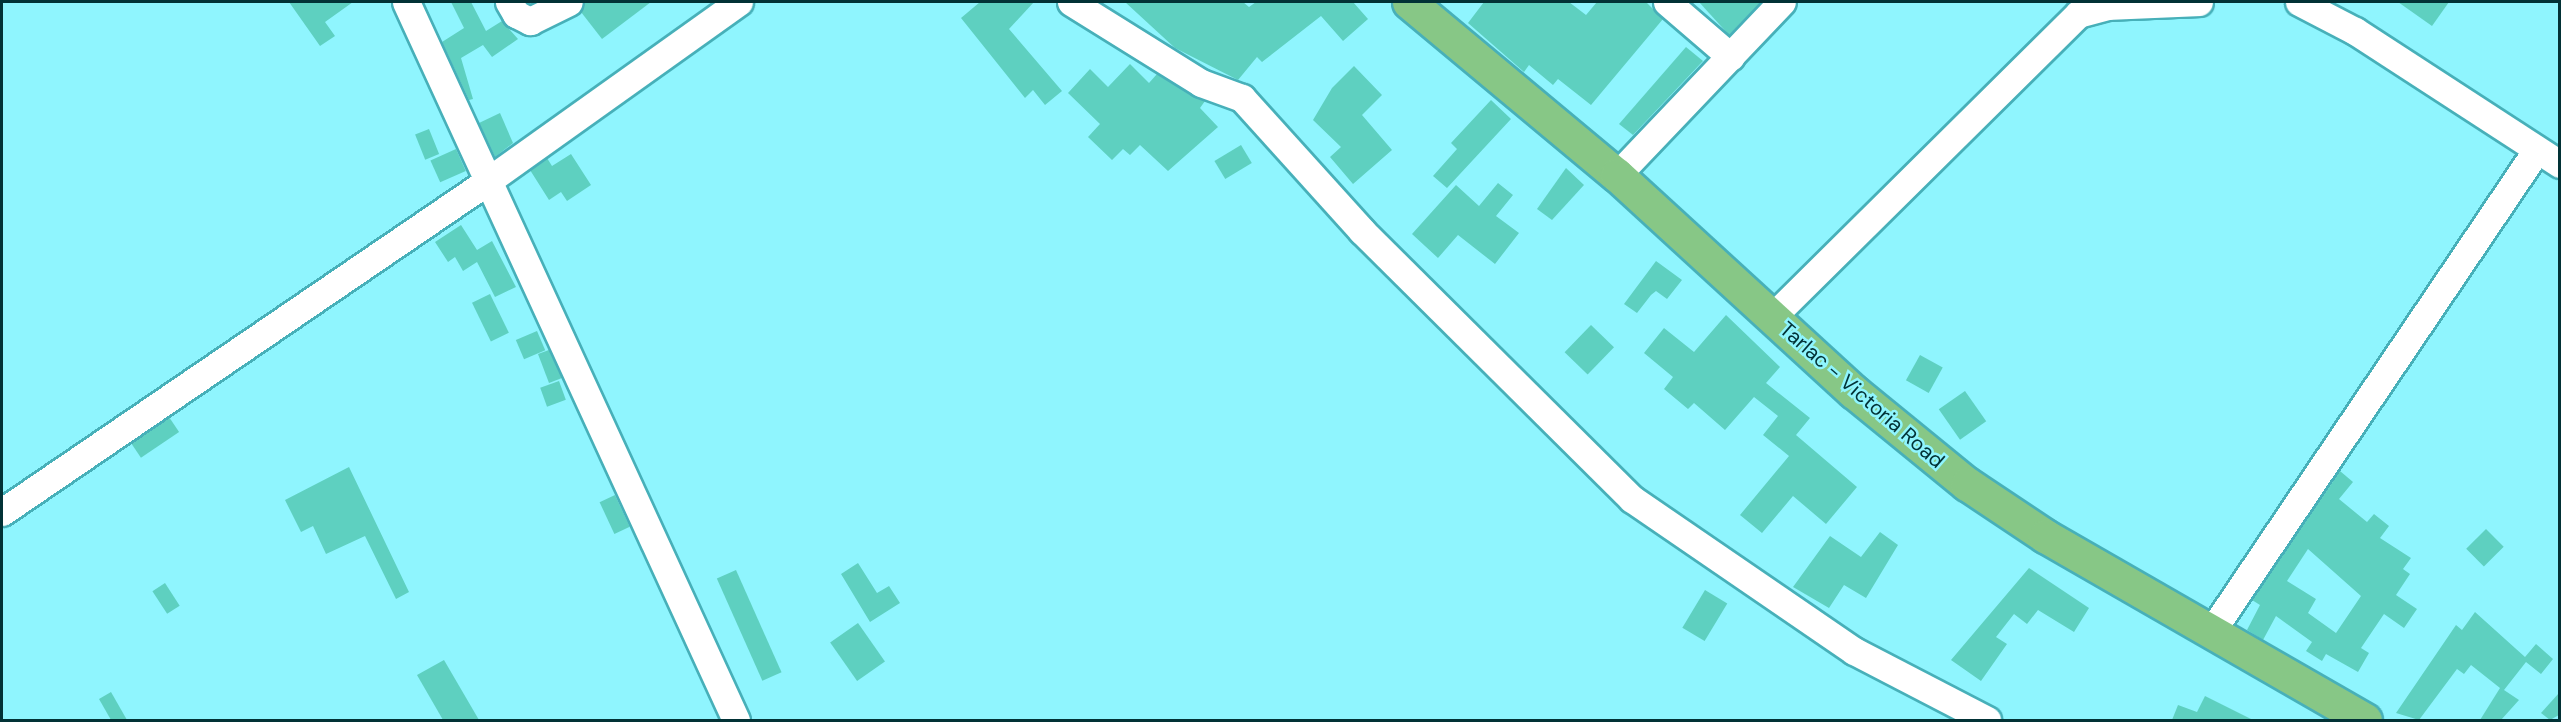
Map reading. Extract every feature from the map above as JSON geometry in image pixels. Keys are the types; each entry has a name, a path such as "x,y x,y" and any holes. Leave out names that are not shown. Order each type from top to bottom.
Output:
{"main road":[{"name":"Tarlac - Victoria Road","path":"1409,2 1617,175 1772,317 1967,484 2211,632 2365,720"}],"street":[{"path":"406,2 485,183 736,720"},
{"path":"509,2 516,14 530,21 569,2"},
{"path":"2,512 485,183 739,2"},
{"path":"1071,2 1201,83 1242,98 1370,239 1632,499 1854,651 1987,720"},
{"path":"1667,2 1731,57"},
{"path":"1617,175 1782,2"},
{"path":"1772,317 2078,14 2108,6 2199,2"},
{"path":"2299,2 2364,37 2559,164"},
{"path":"2211,632 2536,151"}],"building":[{"path":"289,2 353,2 325,22 335,36 320,46"},
{"path":"451,2 471,2 486,31 502,21 518,39 492,57 483,45 461,58 473,99 469,100 442,42 464,28"},
{"path":"584,2 651,2 602,39 581,12"},
{"path":"980,2 1034,2 1009,29 1062,91 1045,105 1033,90 1025,98 961,18"},
{"path":"1125,2 1243,2 1249,7 1256,2 1353,2 1368,19 1343,41 1321,16 1262,62 1257,57 1238,80 1175,48"},
{"path":"1484,2 1569,2 1586,15 1597,2 1646,2 1663,19 1591,105 1558,79 1553,85 1529,65 1524,72 1468,23"},
{"path":"1699,2 1761,2 1729,35"},
{"path":"2398,2 2449,2 2432,26"},
{"path":"1686,47 1703,61 1633,135 1619,124"},
{"path":"1130,64 1149,83 1157,74 1205,101 1200,108 1218,127 1168,171 1140,145 1130,155 1123,149 1112,160 1088,137 1100,124 1068,93 1090,69 1108,87"},
{"path":"1354,66 1382,95 1362,115 1392,150 1353,184 1330,157 1341,147 1313,120 1332,88"},
{"path":"1491,100 1511,119 1447,188 1433,176 1457,149 1451,143"},
{"path":"500,113 513,143 495,157 479,123"},
{"path":"429,129 439,154 425,160 415,135"},
{"path":"1241,145 1252,163 1225,179 1214,161"},
{"path":"456,149 466,171 440,182 430,160"},
{"path":"571,154 591,185 567,201 561,192 549,200 530,170 547,158 552,166"},
{"path":"1566,168 1584,185 1552,220 1537,209"},
{"path":"1498,183 1513,195 1496,216 1519,233 1495,264 1458,235 1438,258 1412,234 1456,185 1479,206"},
{"path":"461,225 477,250 492,241 516,287 495,297 477,262 463,271 455,257 448,262 435,242"},
{"path":"1656,261 1682,280 1667,299 1656,291 1637,313 1624,304"},
{"path":"490,294 509,333 491,341 472,303"},
{"path":"1726,315 1780,367 1766,383 1810,418 1796,435 1857,487 1826,524 1793,496 1762,533 1740,515 1789,456 1763,435 1778,416 1754,397 1725,430 1694,403 1688,409 1664,389 1673,377 1644,353 1664,328 1694,352"},
{"path":"1591,325 1614,347 1588,375 1565,352"},
{"path":"537,331 545,350 524,359 516,340"},
{"path":"549,350 562,378 549,383 538,354"},
{"path":"1920,355 1943,368 1929,393 1906,380"},
{"path":"559,381 566,400 547,407 540,388"},
{"path":"1965,391 1986,421 1960,440 1939,409"},
{"path":"169,417 179,432 141,458 131,443"},
{"path":"349,467 409,592 396,599 365,536 326,554 313,526 301,532 285,500"},
{"path":"2340,471 2353,482 2339,499 2367,522 2374,514 2389,526 2380,538 2411,558 2403,569 2410,574 2396,595 2417,609 2404,628 2384,614 2361,648 2369,653 2358,672 2326,654 2322,661 2306,651 2312,642 2276,616 2263,640 2247,630 2260,605 2252,600","holes":["2308,549 2361,596 2336,633 2308,613 2316,599 2287,581"]},
{"path":"615,495 630,527 614,534 600,502"},
{"path":"2486,529 2504,547 2484,566 2466,549"},
{"path":"1880,532 1898,545 1866,598 1844,585 1829,608 1793,587 1830,536 1861,557"},
{"path":"858,563 877,593 889,586 900,603 870,622 841,574"},
{"path":"2029,568 2089,608 2074,632 2038,610 2027,624 2014,614 1996,637 2007,644 1981,681 1951,660"},
{"path":"736,570 782,672 762,681 717,579"},
{"path":"165,583 180,606 167,614 152,591"},
{"path":"1705,590 1727,603 1705,641 1682,628"},
{"path":"2475,612 2525,657 2536,644 2553,659 2541,674 2526,662 2504,690 2519,700 2501,720 2480,720 2500,688 2471,665 2464,674 2457,669 2419,720 2396,713 2456,625 2462,630"},
{"path":"858,623 885,662 857,681 830,643"},
{"path":"444,660 479,720 443,720 417,675"},
{"path":"111,692 127,720 111,720 99,699"},
{"path":"2559,693 2559,715 2550,720 2541,713"},
{"path":"2205,696 2253,720 2172,720 2178,705 2197,712"}]}
